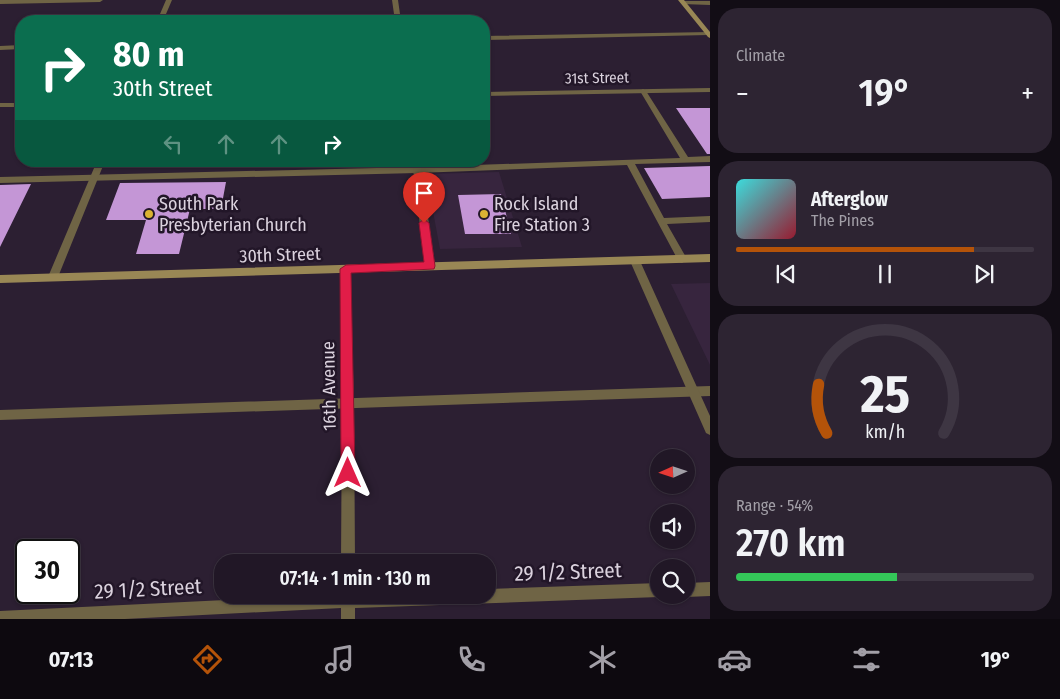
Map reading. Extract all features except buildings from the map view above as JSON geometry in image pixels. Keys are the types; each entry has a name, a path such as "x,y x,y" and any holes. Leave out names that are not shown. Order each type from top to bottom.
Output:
{"street":[{"path":"0,2 100,0"},
{"path":"163,15 169,0"},
{"path":"395,0 397,15"},
{"path":"682,2 710,3"},
{"path":"682,2 709,35"},
{"path":"490,38 709,35"},
{"path":"0,48 15,47"},
{"name":"31st Street","path":"490,94 710,90"},
{"path":"643,91 685,160"},
{"path":"0,105 15,105"},
{"path":"490,165 630,163 710,159"},
{"path":"630,163 682,259"},
{"path":"53,277 98,167"},
{"path":"0,180 388,167"},
{"path":"417,167 430,266"},
{"path":"661,221 710,220"},
{"name":"30th Street","path":"0,279 710,258"},
{"path":"635,261 710,429"},
{"name":"16th Avenue","path":"346,269 348,554"},
{"path":"0,415 710,391"},
{"path":"695,590 710,589"},
{"name":"29 1/2 Street","path":"496,594 650,590"},
{"name":"29 1/2 Street","path":"0,618 244,604"},
{"path":"348,604 348,619"}],"shaded area":[{"path":"499,172 522,247 440,249 426,174"},
{"path":"710,283 710,365 671,284"}],"place":[{"name":"South Park Presbyterian Church","path":"149,214"},
{"name":"Rock Island Fire Station 3","path":"484,214"}],"route":[{"path":"348,473 346,269 430,266 424,223"}]}
